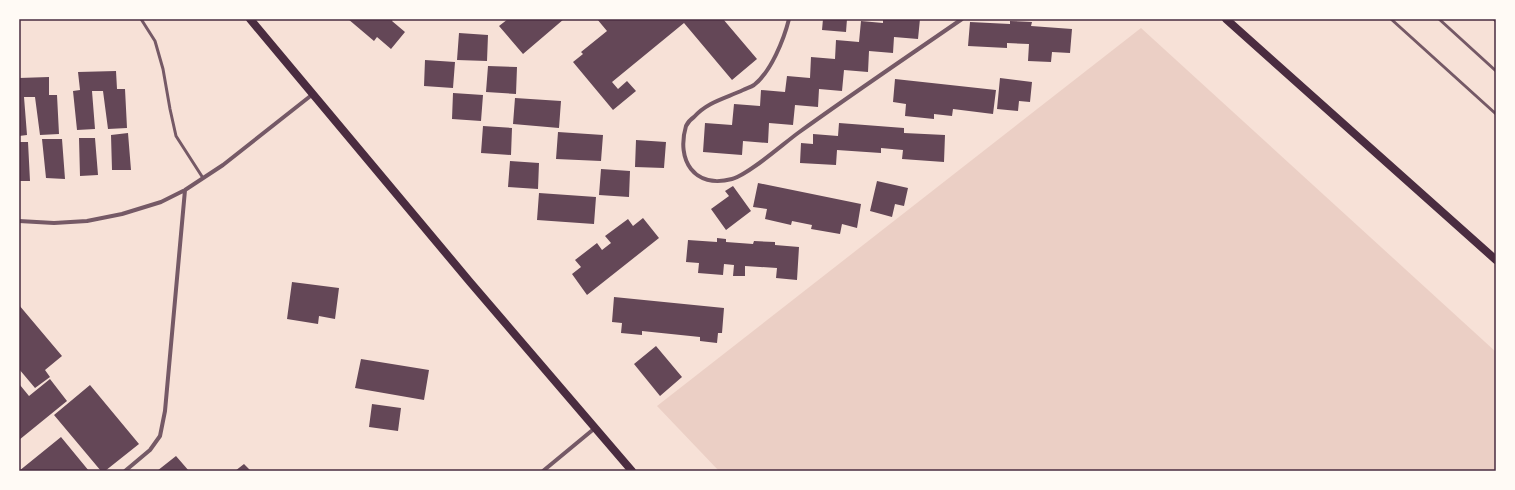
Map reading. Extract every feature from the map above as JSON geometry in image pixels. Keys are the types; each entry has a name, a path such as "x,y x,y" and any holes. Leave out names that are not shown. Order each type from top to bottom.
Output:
{"main road":[{"path":"250,19 632,471"},
{"path":"1226,19 1496,260"}],"street":[{"path":"789,19 775,58 754,85 710,104 700,110 687,124 683,140 683,154 688,166 696,174 713,182 733,179 748,171 800,132 962,19"},
{"path":"19,221 87,221 122,214 154,204 185,190 203,178 313,94"},
{"path":"125,471 150,450 160,436 165,411 185,190"},
{"path":"543,471 595,428"}],"lane":[{"path":"141,19 155,41 164,69 176,136 203,178"},
{"path":"1391,19 1496,114"},
{"path":"1439,19 1496,70"}],"shaded area":[{"path":"1141,28 1496,352 1496,471 719,471 657,406"}],"building":[{"path":"348,19 393,19 392,21 405,32 391,49 377,37 374,41"},
{"path":"508,19 564,19 523,54 499,26"},
{"path":"597,19 723,19 757,59 732,80 684,23 612,82 618,89 627,81 636,91 613,110 573,62 583,54 581,52 607,31"},
{"path":"823,19 847,19 846,32 822,30"},
{"path":"883,19 920,19 918,39 894,37 893,53 869,51 868,72 844,70 842,91 819,89 818,107 795,105 793,125 769,123 768,143 743,141 742,155 703,152 705,123 732,125 734,104 760,106 761,90 785,92 787,76 810,78 811,57 835,59 836,40 859,42 861,21 883,23"},
{"path":"1010,21 1032,22 1031,26 1072,29 1070,53 1052,52 1051,62 1028,61 1029,44 1007,43 1007,48 968,46 970,22 1010,24"},
{"path":"459,33 488,35 487,61 457,60"},
{"path":"425,60 455,62 453,88 424,86"},
{"path":"488,66 517,67 516,94 486,92"},
{"path":"116,71 117,89 125,89 127,128 108,129 103,91 92,91 95,129 77,130 73,91 80,90 78,72"},
{"path":"49,77 49,95 57,95 59,134 40,135 35,97 24,97 27,135 19,136 19,78"},
{"path":"1000,78 1032,82 1030,102 1019,101 1018,111 997,109"},
{"path":"895,79 996,90 993,114 953,109 952,116 934,114 934,119 905,116 906,104 893,102"},
{"path":"453,93 483,95 481,121 452,119"},
{"path":"515,98 561,101 559,128 513,124"},
{"path":"839,123 904,128 904,133 945,135 944,162 902,159 903,150 881,148 881,153 837,150 836,165 800,163 801,143 813,144 813,134 838,136"},
{"path":"483,126 512,128 511,155 481,153"},
{"path":"558,132 603,135 601,161 556,159"},
{"path":"128,133 131,170 112,170 111,135"},
{"path":"79,138 95,138 98,175 80,176"},
{"path":"42,139 62,139 65,179 46,178"},
{"path":"636,140 666,142 664,168 635,167"},
{"path":"19,142 28,142 30,181 19,181"},
{"path":"510,161 539,163 538,189 508,187"},
{"path":"601,169 630,171 629,197 599,195"},
{"path":"877,181 908,188 904,206 895,204 892,217 870,211"},
{"path":"758,183 861,204 857,228 842,224 840,234 811,229 812,225 792,221 791,225 765,219 767,209 753,207"},
{"path":"733,186 751,211 726,230 711,209 729,196 725,191"},
{"path":"539,193 596,197 594,224 537,220"},
{"path":"643,218 659,238 587,295 572,274 581,267 575,260 597,243 602,250 611,243 605,236 628,219 633,226"},
{"path":"717,238 726,239 726,242 753,244 754,241 775,242 775,245 799,247 797,280 776,278 777,268 745,266 745,276 733,276 734,265 724,264 723,275 698,273 699,263 686,262 688,240 717,242"},
{"path":"292,282 339,288 335,319 319,316 318,324 287,319"},
{"path":"614,297 724,308 722,333 718,333 717,343 700,341 700,337 642,331 642,335 621,333 622,323 612,322"},
{"path":"19,305 62,356 45,370 50,377 35,388 19,369"},
{"path":"656,346 682,377 660,396 634,364"},
{"path":"361,359 429,370 424,400 355,388"},
{"path":"50,379 67,401 19,440 19,386 20,385 29,396"},
{"path":"90,385 139,444 105,471 101,471 54,415"},
{"path":"372,404 401,408 398,431 369,427"},
{"path":"61,437 89,471 19,471"},
{"path":"176,456 189,471 157,471"},
{"path":"244,464 251,471 235,471"}]}
